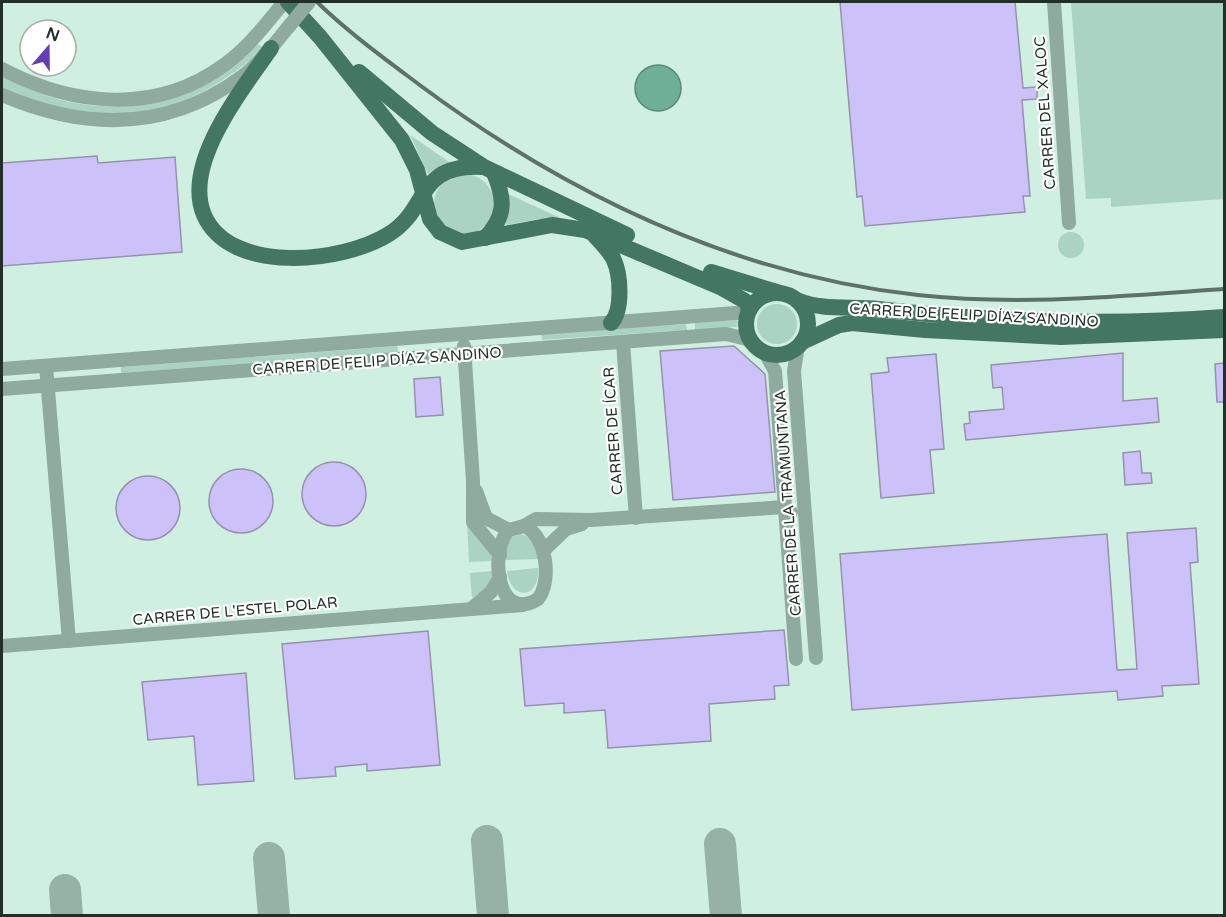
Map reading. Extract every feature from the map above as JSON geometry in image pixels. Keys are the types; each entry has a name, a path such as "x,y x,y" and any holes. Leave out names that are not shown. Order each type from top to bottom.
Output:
{"main road":[{"path":"283,4 410,117 489,170 704,269 780,293 797,300 808,319 807,332 800,344 782,354 764,351 751,340 746,324 749,311 761,297 780,293"},
{"path":"320,37 402,140 414,162 429,219 440,232 462,242 517,230 567,225 593,233 722,288 745,301 749,311"},
{"path":"271,48 218,129 202,167 202,210 220,239 247,252 273,256 323,256 347,251 376,241 397,229 422,194 448,170 489,170"},
{"path":"484,238 496,226 502,213 502,197 489,170"},
{"path":"593,233 609,252 618,274 617,313 610,323"},
{"name":"CARRER DE FELIP DÍAZ SANDINO","path":"797,300 828,308 863,308 1020,321 1111,323 1224,317"},
{"name":"CARRER DE FELIP DÍAZ SANDINO","path":"800,344 839,325 852,323 948,332 1061,337 1224,330"}],"street":[{"path":"2,94 40,110 81,119 140,119 177,110 215,93 244,75 271,48 309,2"},
{"name":"CARRER DEL XALOC","path":"1054,2 1069,223"},
{"path":"2,69 41,87 72,97 119,101 150,97 193,83 223,66 250,42 283,4"},
{"name":"CARRER DE FELIP DÍAZ SANDINO","path":"2,369 749,311"},
{"path":"463,334 473,481 473,522 500,555"},
{"name":"CARRER DE FELIP DÍAZ SANDINO","path":"2,389 726,334 751,340"},
{"name":"CARRER DE ÍCAR","path":"623,342 636,518"},
{"name":"CARRER DE LA TRAMUNTANA","path":"800,344 794,371 816,658"},
{"name":"CARRER DE LA TRAMUNTANA","path":"764,351 774,371 796,659"},
{"path":"46,366 69,641"},
{"path":"473,481 486,518 509,530"},
{"path":"525,526 538,535 543,551 545,585 538,599 524,605 513,603 501,588 499,544 509,530 525,526 536,519 636,518 785,507 806,521"},
{"path":"543,551 566,529 591,520"},
{"path":"471,609 491,592 500,577"},
{"name":"CARRER DE L'ESTEL POLAR","path":"2,646 524,605"}],"shaded area":[{"path":"1071,2 1224,2 1224,199 1111,207 1111,198 1086,199"},
{"path":"258,44 264,48 218,83 169,106 143,112 116,115 88,114 58,109 2,88 2,76 61,100 88,105 141,104 192,89 237,62"},
{"path":"658,65 674,72 681,88 674,104 658,111 642,104 635,88 642,72"},
{"path":"410,135 449,162 428,174"},
{"path":"458,174 470,174 481,179 489,187 494,204 492,216 481,229 470,234 458,234 447,229 439,221 434,210 434,198 439,187 447,179"},
{"path":"508,194 565,220 539,219 506,225"},
{"path":"1071,232 1081,235 1084,245 1081,255 1071,258 1061,255 1058,245 1061,235"},
{"path":"777,304 785,305 791,310 796,316 796,332 791,338 785,343 777,344 769,343 763,338 758,332 757,324 758,316 763,310 769,305"},
{"path":"738,321 737,327 695,330 695,323"},
{"path":"686,324 687,330 542,340 541,334"},
{"path":"397,346 398,352 121,373 121,367"},
{"path":"467,521 491,552 491,561 469,562"},
{"path":"521,534 534,543 538,559 506,560 505,548 512,537"},
{"path":"538,568 535,586 530,591 519,592 514,588 507,571"},
{"path":"493,571 489,587 472,598 470,573"}],"building":[{"path":"840,2 1015,2 1023,88 1037,87 1037,99 1022,100 1030,196 1023,196 1025,212 865,226 862,196 857,197"},
{"path":"97,156 98,163 175,157 182,252 2,266 2,163"},
{"path":"734,346 765,374 775,492 673,500 660,351"},
{"path":"1123,353 1123,401 1157,398 1159,422 966,440 964,424 970,423 969,412 1004,409 1002,387 993,388 991,365"},
{"path":"936,354 944,449 930,450 934,493 881,498 871,374 889,372 887,358"},
{"path":"1224,363 1224,402 1217,402 1215,364"},
{"path":"440,377 443,415 416,417 414,379"},
{"path":"1140,451 1142,473 1151,473 1152,483 1125,485 1123,453"},
{"path":"334,462 346,464 357,471 364,482 366,494 364,506 357,517 346,524 334,526 322,524 311,517 304,506 302,494 304,482 311,471 322,464"},
{"path":"241,469 253,471 264,478 271,489 273,501 271,513 264,524 253,531 241,533 229,531 218,524 211,513 209,501 211,489 218,478 229,471"},
{"path":"148,476 160,478 171,485 178,496 180,508 178,520 171,531 160,538 148,540 136,538 125,531 118,520 116,508 118,496 125,485 136,478"},
{"path":"1196,528 1198,562 1190,563 1199,684 1162,686 1163,696 1118,700 1117,691 852,710 840,554 1107,534 1117,670 1137,669 1127,533"},
{"path":"784,630 789,685 774,686 775,699 709,704 711,741 608,748 605,710 564,713 564,703 525,706 520,649"},
{"path":"428,631 440,765 367,771 367,764 335,767 336,776 295,779 282,644"},
{"path":"246,673 254,781 198,785 194,736 148,740 142,682"}],"taxiway":[{"path":"487,841 493,916"},
{"path":"720,844 726,916"},
{"path":"269,858 274,916"},
{"path":"65,890 67,916"}],"railway":[{"path":"317,2 354,35 421,86 477,125 535,161 594,194 656,224 719,249 784,269 850,285 918,295 1033,300 1224,289"}]}
